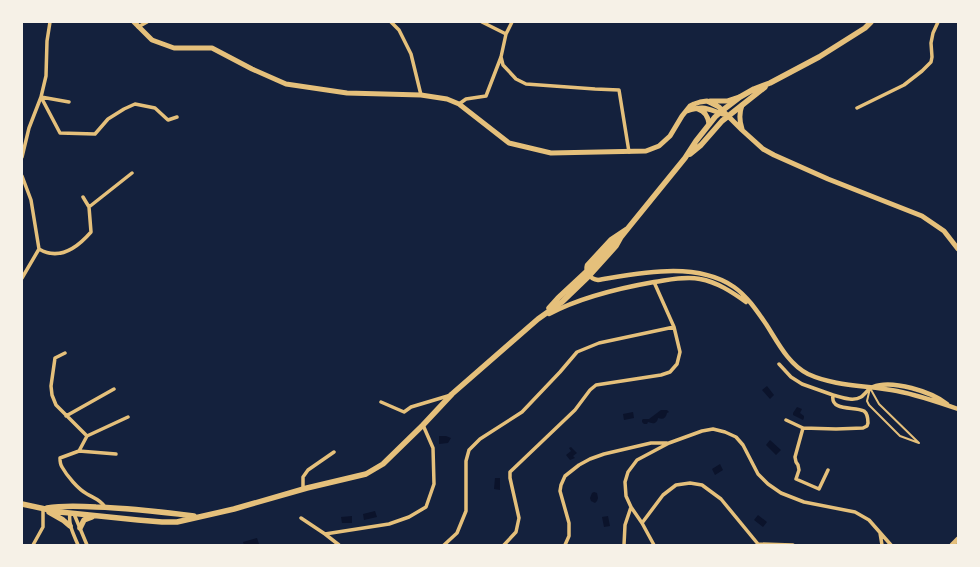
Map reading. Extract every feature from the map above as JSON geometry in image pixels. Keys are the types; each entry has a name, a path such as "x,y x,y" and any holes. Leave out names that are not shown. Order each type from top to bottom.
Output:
{"main road":[{"path":"134,22 152,40 174,48 212,48 252,69 286,84 347,93 421,95 447,99 460,104 508,143 551,153 646,151 659,146 670,136 686,111 694,104 707,101 727,101 740,97"},
{"path":"43,509 60,506 71,511 96,516 177,522 234,509 303,489 366,474 383,464 452,394 538,320 558,298 588,273 616,246 620,237 630,227 685,158 696,141 721,112 740,97 754,89 770,83 819,57 871,22"},
{"path":"685,158 728,116 770,83"},
{"path":"707,101 714,104 721,112"},
{"path":"742,105 739,115 742,130"},
{"path":"686,111 695,108 706,108 721,112 728,116 763,149 828,179 922,216 944,231 958,249"},
{"path":"695,108 705,112 710,124"},
{"path":"22,504 43,509 64,520 70,526"},
{"path":"71,511 105,507 150,510 198,516"},
{"path":"71,511 78,509 119,511 131,509"},
{"path":"80,528 84,520 96,516"},
{"path":"952,545 958,539"}],"street":[{"path":"22,157 29,128 41,97 46,76 47,41 50,22"},
{"path":"138,27 148,22"},
{"path":"391,22 399,30 411,54 421,95"},
{"path":"482,22 506,34"},
{"path":"460,104 466,98 486,96 501,57 506,34 512,22"},
{"path":"856,108 904,85 922,71 930,62 932,57 931,43 933,33 938,22"},
{"path":"501,57 503,65 516,79 526,84 619,90 629,152"},
{"path":"41,97 69,102"},
{"path":"41,97 60,133 95,134 108,119 135,104 155,108 168,120 177,118"},
{"path":"88,207 132,173"},
{"path":"22,176 31,200 39,249 22,278"},
{"path":"39,249 45,252 58,254 72,249 84,241 91,232 88,207 83,197"},
{"path":"630,227 611,239 587,265 586,268 588,273 594,280 646,272 688,272 707,275 734,287 743,295 762,317 784,353 797,366 808,374 824,379 870,388"},
{"path":"538,320 572,303 611,292 654,282 688,278 712,282 753,306"},
{"path":"504,545 516,532 519,518 510,472 575,410 590,390 596,385 660,375 670,372 677,364 680,352 674,327 654,282"},
{"path":"444,545 457,533 466,511 466,461 469,450 480,439 522,412 577,352 599,343 674,327"},
{"path":"65,353 55,358 51,386 52,395 56,405 87,436"},
{"path":"779,364 791,377 802,384 832,396 857,399 870,388 881,384 890,384 929,394 958,409"},
{"path":"66,416 114,388"},
{"path":"381,402 404,412 411,407 452,394"},
{"path":"786,420 803,428 857,429 867,426 868,419 863,411 837,406 833,402 832,396"},
{"path":"79,451 87,436 128,417"},
{"path":"326,534 389,524 410,517 426,507 434,484 433,448 423,425"},
{"path":"803,428 795,457 799,470 796,479 819,489 828,470"},
{"path":"654,545 626,496 625,482 628,472 637,460 669,443 702,431 713,429 736,436 743,445 758,474 781,494 804,502 855,512 869,520 891,545"},
{"path":"565,545 569,536 569,524 560,491 564,476 579,465 604,454 651,443 669,443"},
{"path":"105,507 102,502 86,494 77,486 61,467 60,458 79,451 116,454"},
{"path":"303,489 303,477 308,470 334,452"},
{"path":"642,523 663,495 676,485 690,482 702,485 721,499 758,544 794,545"},
{"path":"624,545 625,525 631,507"},
{"path":"33,545 43,527 43,509"},
{"path":"71,511 69,518 70,526 78,545"},
{"path":"71,511 87,545"},
{"path":"301,518 326,534 339,545"},
{"path":"880,532 882,545"}],"lane":[{"path":"870,388 879,404 919,444 900,436 869,405 868,401 870,388"}],"water":[{"path":"767,386 774,395 770,399 762,390"},
{"path":"797,407 802,409 800,413 804,416 803,420 793,415"},
{"path":"661,410 667,410 669,412 664,418 658,418 654,423 648,422 647,424 644,424 642,422 643,419 649,419"},
{"path":"633,412 634,418 624,420 623,414"},
{"path":"439,436 451,438 448,443 439,444"},
{"path":"770,440 781,450 776,455 766,445"},
{"path":"571,447 577,453 573,456 575,458 570,460 566,455 571,451 569,448"},
{"path":"720,464 723,470 715,475 712,469"},
{"path":"495,478 500,478 500,490 494,489"},
{"path":"594,492 597,493 598,498 595,503 591,501 590,498"},
{"path":"375,511 377,517 364,520 363,514"},
{"path":"758,515 767,522 763,527 754,520"},
{"path":"352,516 352,523 342,523 341,517"},
{"path":"608,516 610,526 604,527 602,517"},
{"path":"257,538 259,544 244,545 243,542"}]}
